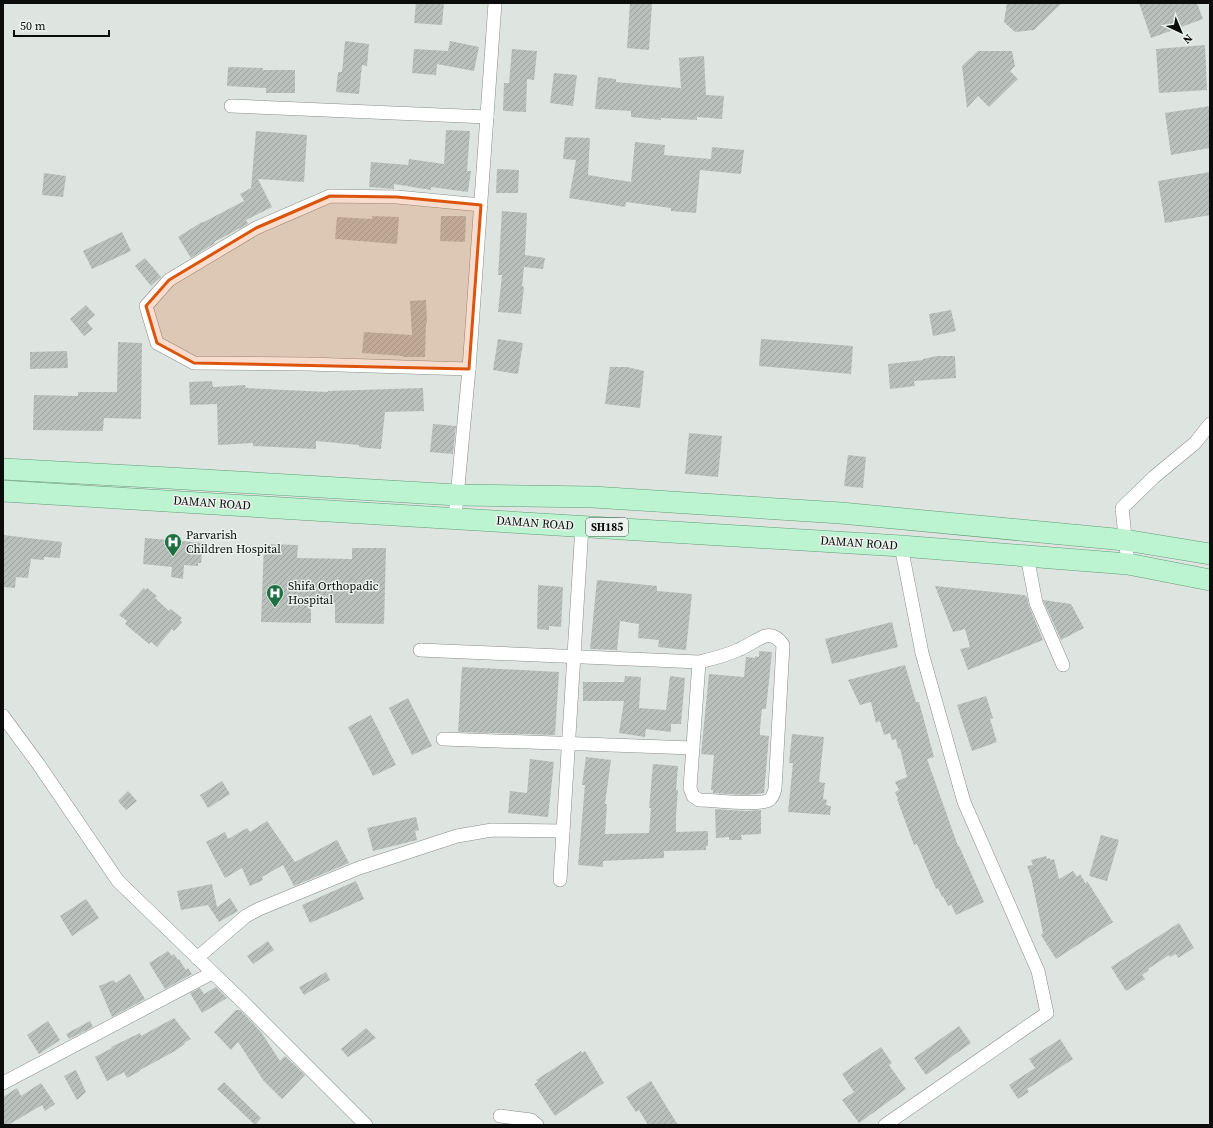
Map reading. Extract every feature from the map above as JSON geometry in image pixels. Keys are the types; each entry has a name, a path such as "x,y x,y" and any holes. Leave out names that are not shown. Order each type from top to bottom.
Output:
{"main road":[{"path":"3,469 457,495 593,497 841,512 1125,540 1210,554"},
{"name":"DAMAN ROAD","path":"3,491 901,546 1128,564 1210,580"}],"street":[{"path":"455,518 469,369 495,3"},
{"path":"231,106 487,117"},
{"path":"469,369 307,364 194,363 157,343 146,306 169,280 256,228 330,196 397,197 481,205"},
{"path":"1128,564 1122,508 1154,477 1195,444 1210,424"},
{"path":"560,880 582,526"},
{"path":"885,1125 1047,1013 1038,971 964,802 922,653 901,546"},
{"path":"1026,556 1036,603 1063,665"},
{"path":"420,650 699,662 732,653 765,636 773,636 780,639 784,645 775,789 773,796 768,800 757,802 699,800 693,796 690,788 699,662"},
{"path":"3,716 39,765 118,881 366,1125"},
{"path":"444,739 693,748"},
{"path":"197,958 246,916 359,868 457,836 475,832 492,830 563,831"},
{"path":"3,1083 212,973"},
{"path":"500,1116 531,1120 537,1125"}],"highlighted area":[{"path":"330,196 397,197 481,205 469,369 194,363 157,343 146,306 169,280 256,228"}],"building":[{"path":"416,3 444,3 442,25 414,23"},
{"path":"630,3 652,3 649,50 627,48"},
{"path":"1007,3 1062,3 1034,30 1015,32 1004,22"},
{"path":"1139,3 1197,3 1203,19 1151,38"},
{"path":"345,41 369,44 367,66 362,65 359,94 336,92 338,72 342,72"},
{"path":"450,41 479,47 474,71 437,64 436,75 412,73 414,49 448,51"},
{"path":"1205,45 1207,90 1159,93 1156,49"},
{"path":"512,49 537,51 534,80 527,79 526,112 503,111 504,83 509,83"},
{"path":"978,51 1012,51 1015,66 1010,71 1018,79 989,107 978,96 967,108 962,66"},
{"path":"704,56 706,95 724,96 722,119 697,117 697,120 661,118 661,120 631,117 631,111 595,109 598,77 616,79 616,82 681,88 679,58"},
{"path":"228,67 263,68 263,70 295,70 295,93 266,93 266,88 227,86"},
{"path":"554,73 577,75 573,106 550,103"},
{"path":"1210,106 1210,148 1171,155 1165,113"},
{"path":"446,130 470,131 467,171 471,171 468,192 431,187 431,190 394,184 394,189 369,187 371,162 408,165 409,159 444,164"},
{"path":"256,131 307,135 304,182 258,179 272,207 246,220 248,224 214,242 215,243 191,258 178,237 202,222 244,201 240,194 251,188"},
{"path":"565,137 590,138 588,175 631,182 635,142 665,145 664,155 711,159 712,147 744,150 741,174 700,170 696,213 671,211 671,208 626,202 625,207 569,198 576,160 563,159"},
{"path":"497,169 519,170 518,193 496,193"},
{"path":"1210,172 1210,215 1165,223 1158,181"},
{"path":"44,173 66,176 63,197 42,195"},
{"path":"502,211 527,213 525,255 545,258 543,269 524,267 522,286 524,287 521,314 498,312 502,275 498,275"},
{"path":"372,216 399,217 397,244 335,239 337,217 372,219"},
{"path":"441,216 466,216 465,242 440,241"},
{"path":"122,232 131,251 92,269 83,251"},
{"path":"145,258 161,277 151,286 135,266"},
{"path":"426,300 427,323 425,357 403,357 362,353 364,332 412,335 410,301"},
{"path":"86,305 95,315 87,322 93,329 84,336 70,319"},
{"path":"951,310 956,331 933,336 929,314"},
{"path":"498,339 523,343 518,374 493,370"},
{"path":"761,339 853,346 851,374 759,366"},
{"path":"118,342 142,343 141,419 104,418 103,431 33,430 34,395 78,396 78,392 117,392"},
{"path":"67,351 68,368 30,369 30,352"},
{"path":"937,356 955,356 956,378 914,381 915,386 890,389 888,364 923,360"},
{"path":"610,367 627,367 644,371 640,408 605,404"},
{"path":"212,381 213,387 245,385 246,388 328,392 423,388 424,411 385,412 381,449 359,447 359,445 316,441 316,449 253,446 253,443 218,445 217,404 190,405 189,382"},
{"path":"433,424 456,426 453,454 430,452"},
{"path":"689,433 722,436 718,477 685,474"},
{"path":"848,455 866,457 863,488 844,486"},
{"path":"3,535 62,542 60,558 44,557 44,560 31,559 28,578 16,577 15,588 3,587"},
{"path":"145,538 205,543 201,563 198,563 198,566 184,565 183,579 171,577 172,567 143,564"},
{"path":"264,544 298,545 297,558 352,559 352,548 386,548 384,624 335,623 335,603 311,602 311,623 261,622"},
{"path":"597,580 657,586 657,591 692,594 686,650 658,647 659,640 638,638 639,624 620,621 617,650 590,649"},
{"path":"538,585 563,587 561,627 549,626 549,630 537,629"},
{"path":"935,586 1024,595 1027,597 1029,606 1043,640 968,670 960,649 970,647 965,629 953,632"},
{"path":"144,588 145,590 147,588 157,596 155,598 169,611 171,609 182,618 180,620 182,622 174,631 172,629 157,647 151,642 149,644 125,624 127,621 119,615"},
{"path":"1043,600 1071,604 1084,628 1061,640"},
{"path":"892,622 898,647 832,664 825,639"},
{"path":"759,651 772,652 766,709 762,709 760,728 760,735 769,736 764,793 746,795 713,793 713,790 711,790 714,755 701,754 709,674 744,677 746,657 759,657"},
{"path":"905,665 916,702 919,702 934,757 927,759 958,846 984,902 956,915 951,904 948,906 938,888 936,889 917,844 914,845 897,799 895,792 899,790 895,782 907,777 900,748 898,749 896,739 892,740 890,733 884,735 880,721 876,723 871,702 860,705 848,680"},
{"path":"462,667 559,672 555,735 458,732"},
{"path":"625,676 641,677 639,708 666,710 670,676 685,678 681,724 671,724 671,732 646,729 645,737 619,733 624,701 583,701 583,682 624,682"},
{"path":"986,696 993,718 990,719 997,742 972,751 957,705"},
{"path":"408,698 432,746 412,755 389,708"},
{"path":"371,715 396,765 373,776 348,727"},
{"path":"792,734 824,737 819,782 825,783 823,799 827,800 826,805 831,806 830,815 788,812 793,763 789,763"},
{"path":"586,757 611,760 605,804 607,804 605,834 649,833 651,808 649,808 653,764 678,766 676,790 678,790 676,832 708,831 708,846 706,846 706,850 664,851 664,858 603,861 603,867 578,865 585,785 582,785"},
{"path":"530,759 554,762 548,817 508,813 510,791 527,793"},
{"path":"222,781 230,794 208,808 200,795"},
{"path":"128,791 137,801 126,810 118,801"},
{"path":"715,809 746,811 761,810 761,834 741,835 742,840 729,840 729,837 716,838"},
{"path":"416,817 419,830 415,831 417,840 373,851 367,828"},
{"path":"267,821 295,862 337,840 349,863 294,886 283,865 262,877 263,880 250,886 242,868 225,878 206,842 225,832 228,839 247,828 250,832"},
{"path":"1101,835 1119,840 1107,881 1089,876"},
{"path":"1046,856 1047,859 1054,859 1059,879 1073,871 1077,877 1080,874 1086,884 1087,881 1113,922 1056,959 1041,935 1043,933 1031,877 1027,866 1033,865 1031,860"},
{"path":"356,881 364,899 310,923 302,905"},
{"path":"212,884 217,907 230,898 238,911 219,922 208,905 181,910 177,891"},
{"path":"86,899 99,918 72,936 60,916"},
{"path":"1179,923 1194,948 1178,958 1176,954 1170,957 1169,955 1148,969 1149,970 1142,975 1145,979 1126,991 1111,967"},
{"path":"268,941 274,950 253,964 247,956"},
{"path":"168,951 172,956 174,954 186,970 188,968 192,974 165,989 149,963"},
{"path":"326,972 330,980 304,995 299,987"},
{"path":"130,974 145,999 112,1017 99,986 114,980 115,983"},
{"path":"216,987 227,998 202,1013 190,993 200,988 204,994"},
{"path":"236,1010 240,1010 261,1032 280,1061 285,1056 305,1075 282,1099 263,1080 238,1042 231,1050 214,1032"},
{"path":"174,1018 191,1039 175,1051 127,1078 124,1072 107,1081 95,1057 112,1048 111,1047 140,1033 141,1036"},
{"path":"48,1021 60,1040 39,1054 27,1035"},
{"path":"90,1021 93,1027 69,1039 66,1034"},
{"path":"959,1026 971,1043 926,1075 914,1058"},
{"path":"366,1028 376,1038 348,1057 341,1049"},
{"path":"1060,1039 1073,1059 1027,1089 1029,1092 1018,1099 1009,1085 1035,1068 1029,1059"},
{"path":"881,1047 892,1063 889,1065 906,1089 859,1123 842,1100 854,1092 842,1074"},
{"path":"581,1051 582,1053 585,1051 604,1083 555,1116 534,1084 538,1082 536,1080"},
{"path":"76,1070 86,1092 77,1100 64,1076"},
{"path":"651,1081 678,1125 648,1125 639,1110 636,1112 626,1097"},
{"path":"224,1082 261,1118 255,1125 217,1089"},
{"path":"41,1083 55,1104 45,1111 42,1105 8,1125 3,1125 3,1097 17,1088 21,1096"}],"place":[{"name":"Parvarish Children Hospital","path":"173,557"},
{"name":"Shifa Orthopadic Hospital","path":"275,608"}]}
